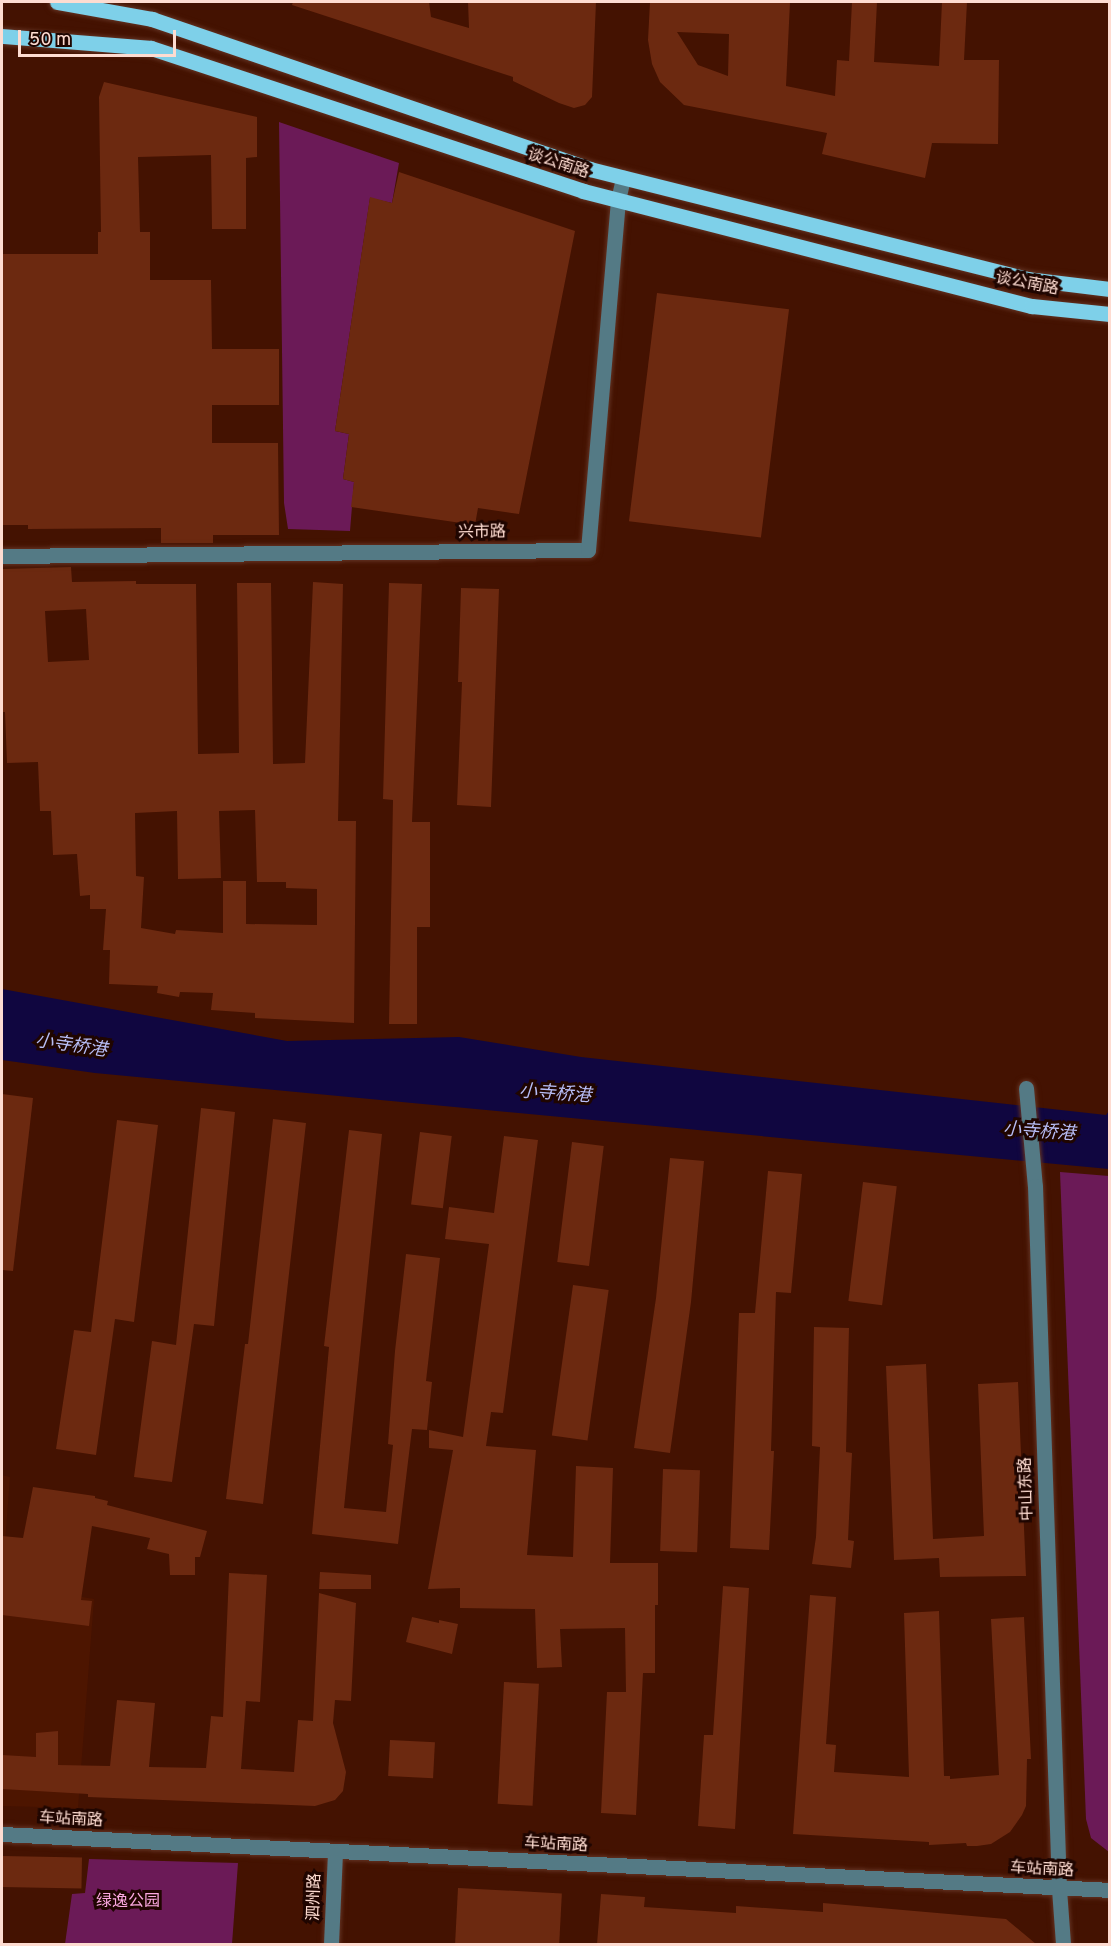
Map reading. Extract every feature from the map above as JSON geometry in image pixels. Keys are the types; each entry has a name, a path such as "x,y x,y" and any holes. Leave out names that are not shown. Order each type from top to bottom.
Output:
{"main road":[{"name":"谈公南路","path":"57,2 152,19 590,169 623,178 1028,279 1110,289"},
{"name":"谈公南路","path":"2,36 152,48 583,191 1032,306 1110,314"}],"street":[{"name":"兴市路","path":"2,556 588,550 618,200 623,178"},
{"name":"中山东路","path":"1026,1088 1035,1186 1059,1889 1063,1944"},
{"name":"车站南路","path":"2,1834 1110,1890"},
{"name":"泗州路","path":"332,1944 335,1852"}],"shaded area":[{"path":"2,1475 10,1477 2,1583"},
{"path":"2,1583 94,1599 78,1808 2,1806"}],"green space":[{"path":"279,122 399,163 392,203 370,198 335,431 349,434 343,479 354,482 350,531 288,529 284,503"},
{"path":"1060,1172 1109,1176 1109,1852 1091,1838 1086,1819"},
{"name":"绿逸公园","path":"89,1859 238,1863 232,1944 65,1944 72,1894 85,1893"}],"water":[{"name":"小寺桥港","path":"2,989 287,1041 459,1037 581,1057 1106,1115 1109,1111 1109,1169 95,1073 2,1060"}],"building":[{"path":"293,2 429,2 431,17 469,28 468,2 596,2 592,97 585,105 574,108 513,81 513,77 292,5"},
{"path":"650,2 790,2 786,86 835,96 837,60 849,61 852,2 877,2 874,62 939,66 942,2 967,2 964,60 999,60 998,144 932,143 925,178 822,154 827,133 684,105 660,82 652,64 648,40","holes":["677,32 729,34 728,76 698,65"]},
{"path":"104,82 257,117 257,157 246,158 246,229 212,229 211,155 138,157 140,232 150,232 150,280 211,280 212,349 279,349 279,405 212,405 212,443 278,443 279,535 213,535 213,543 161,543 161,528 28,529 28,525 2,525 2,254 98,254 98,232 101,232 99,97"},
{"path":"399,172 575,231 519,514 478,508 475,525 351,507 354,482 343,479 349,434 335,431 370,197 392,203"},
{"path":"657,293 789,309 761,537 629,521"},
{"path":"71,567 72,582 136,581 136,584 196,584 198,754 239,753 237,583 271,583 273,764 305,763 313,582 343,584 338,821 356,821 354,1023 255,1018 255,1013 211,1010 213,993 180,992 179,997 157,993 158,986 109,984 110,950 103,950 106,909 90,909 90,895 80,896 77,854 53,855 51,811 40,811 38,762 7,763 5,712 2,712 2,569","holes":["86,609 89,660 48,662 45,611","255,810 257,882 286,882 286,888 317,889 317,925 246,924 246,881 223,881 223,933 176,930 175,934 141,928 144,877 136,876 135,813 177,811 178,879 221,878 219,811"]},
{"path":"389,583 422,584 412,822 430,822 430,927 417,927 417,1024 389,1024 393,800 383,799"},
{"path":"461,588 499,589 491,807 457,805 462,682 458,682"},
{"path":"2,1094 33,1098 13,1271 2,1270"},
{"path":"201,1108 235,1112 214,1326 194,1324 172,1482 134,1477 152,1341 176,1345"},
{"path":"273,1119 306,1123 263,1504 226,1499 245,1344 248,1344"},
{"path":"117,1120 158,1125 134,1322 115,1319 96,1455 56,1449 74,1330 91,1332"},
{"path":"349,1130 382,1134 344,1508 386,1512 393,1445 388,1444 395,1351 406,1254 440,1258 426,1381 432,1382 427,1430 412,1429 398,1544 312,1534 329,1347 324,1346"},
{"path":"420,1132 452,1136 443,1208 411,1204"},
{"path":"504,1136 538,1140 503,1413 491,1412 486,1446 536,1450 527,1555 573,1557 576,1466 613,1468 610,1563 658,1563 658,1605 655,1605 655,1673 643,1673 636,1815 601,1813 607,1692 626,1692 625,1628 560,1629 562,1667 537,1668 535,1609 460,1608 460,1588 428,1589 453,1450 429,1448 429,1430 463,1437 489,1244 445,1239 449,1207 494,1213"},
{"path":"572,1142 604,1146 589,1266 557,1262"},
{"path":"670,1158 704,1161 691,1302 670,1453 634,1448 656,1298"},
{"path":"768,1171 802,1174 791,1293 776,1292 771,1451 774,1451 769,1550 730,1548 739,1313 755,1313"},
{"path":"863,1182 897,1186 882,1305 848,1301"},
{"path":"573,1285 609,1290 587,1441 552,1436"},
{"path":"814,1327 849,1328 846,1452 852,1453 848,1540 854,1541 851,1568 812,1564 816,1537 820,1447 812,1446"},
{"path":"926,1364 933,1539 984,1536 978,1384 1018,1382 1026,1576 940,1577 939,1558 894,1560 886,1366"},
{"path":"663,1469 700,1470 697,1552 660,1551"},
{"path":"33,1487 95,1496 95,1498 108,1501 107,1505 207,1531 200,1557 195,1557 195,1575 170,1575 169,1554 147,1549 150,1538 92,1526 81,1600 92,1601 89,1626 2,1615 2,1536 23,1538"},
{"path":"320,1572 371,1575 371,1589 319,1589"},
{"path":"229,1573 267,1575 260,1702 246,1701 241,1769 294,1772 298,1720 313,1721 319,1593 356,1603 351,1701 335,1700 333,1723 346,1772 343,1791 335,1800 315,1806 88,1797 88,1794 2,1789 2,1755 36,1757 36,1733 58,1731 58,1765 110,1766 117,1700 155,1703 149,1767 206,1768 211,1716 223,1717"},
{"path":"723,1586 749,1588 735,1829 698,1826 704,1735 713,1735"},
{"path":"810,1595 836,1597 826,1744 836,1745 834,1772 909,1777 904,1613 939,1611 944,1776 950,1776 950,1779 999,1775 991,1619 1024,1617 1031,1759 1027,1759 1026,1806 1010,1832 991,1844 977,1846 967,1846 966,1843 929,1845 929,1842 793,1834"},
{"path":"412,1617 439,1623 439,1620 458,1624 452,1654 406,1642"},
{"path":"504,1682 539,1684 533,1806 498,1804"},
{"path":"390,1740 435,1742 433,1778 388,1776"},
{"path":"2,1856 82,1857 81,1888 2,1887"},
{"path":"458,1888 562,1893 559,1944 455,1944"},
{"path":"601,1894 645,1897 644,1907 736,1913 736,1906 823,1912 823,1903 1006,1919 1036,1944 597,1944"}]}
